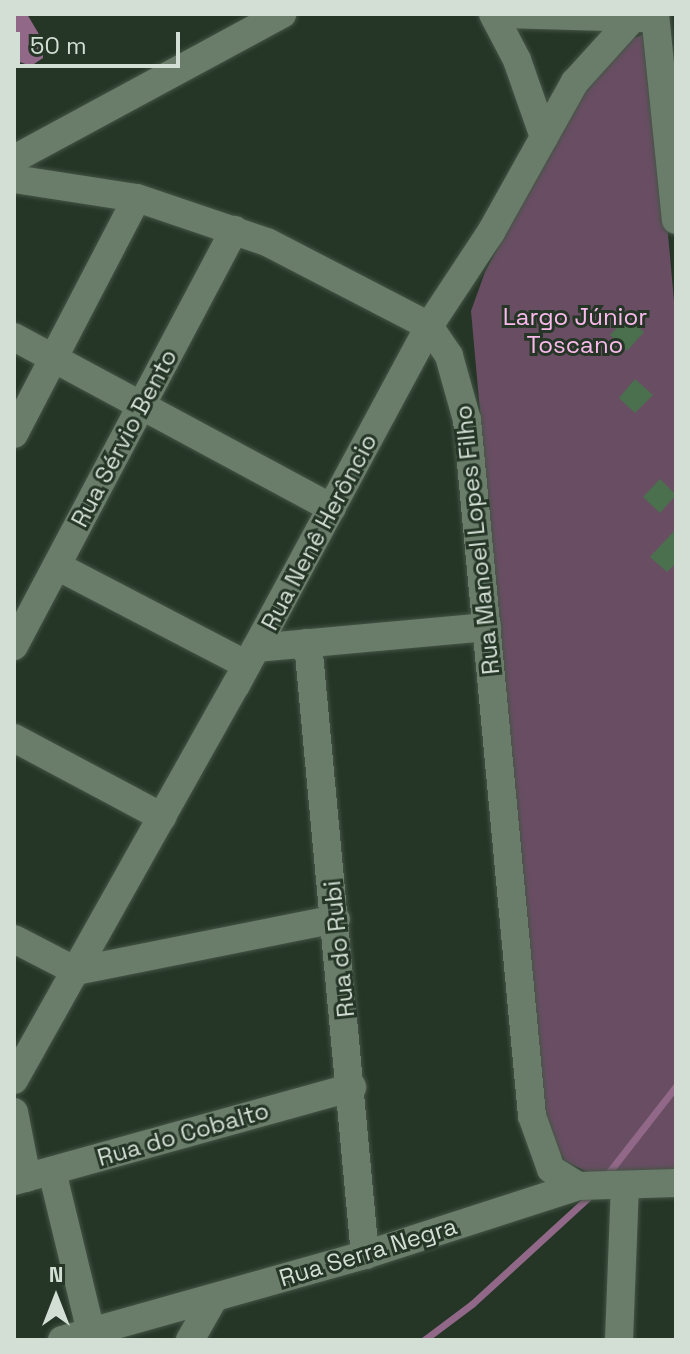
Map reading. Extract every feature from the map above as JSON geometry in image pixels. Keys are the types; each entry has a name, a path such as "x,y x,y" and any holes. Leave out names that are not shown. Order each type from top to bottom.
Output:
{"street":[{"path":"14,159 282,14"},
{"path":"493,14 517,60 544,137"},
{"path":"504,14 654,16 676,220"},
{"name":"Rua Nenê Herôncio","path":"14,1080 252,657 429,326 575,82 654,16"},
{"name":"Rua Manoel Lopes Filho","path":"14,179 137,198 234,230 311,261 429,326 449,356 463,397 532,1116 551,1169 578,1186"},
{"path":"14,434 56,359 137,198"},
{"name":"Rua Sérvio Bento","path":"14,646 234,230"},
{"path":"14,337 332,508"},
{"path":"57,566 252,657 308,643 487,627"},
{"name":"Rua do Rubi","path":"308,643 352,1087 365,1255"},
{"path":"14,738 162,817"},
{"path":"14,939 76,971 336,919"},
{"name":"Rua do Cobalto","path":"31,1177 352,1087"},
{"path":"14,1112 31,1177 91,1332"},
{"name":"Rua Serra Negra","path":"62,1340 365,1255 578,1186 676,1183"},
{"path":"619,1340 625,1186"},
{"path":"190,1340 214,1298"}],"green space":[{"name":"Largo Júnior Toscano","path":"650,32 676,324 676,1170 599,1177 566,1162 545,1134 471,311 485,272 588,78 628,40"}],"shaded area":[{"path":"14,14 27,14 43,41 43,58 31,66 14,60"}],"building":[{"path":"627,317 644,332 627,351 610,335"},
{"path":"635,379 653,395 635,413 619,398"},
{"path":"660,479 676,495 660,513 643,497"},
{"path":"676,529 676,563 667,572 650,557"}],"waterway":[{"path":"606,1176 676,1086"},
{"path":"424,1340 472,1304 591,1195"}]}
